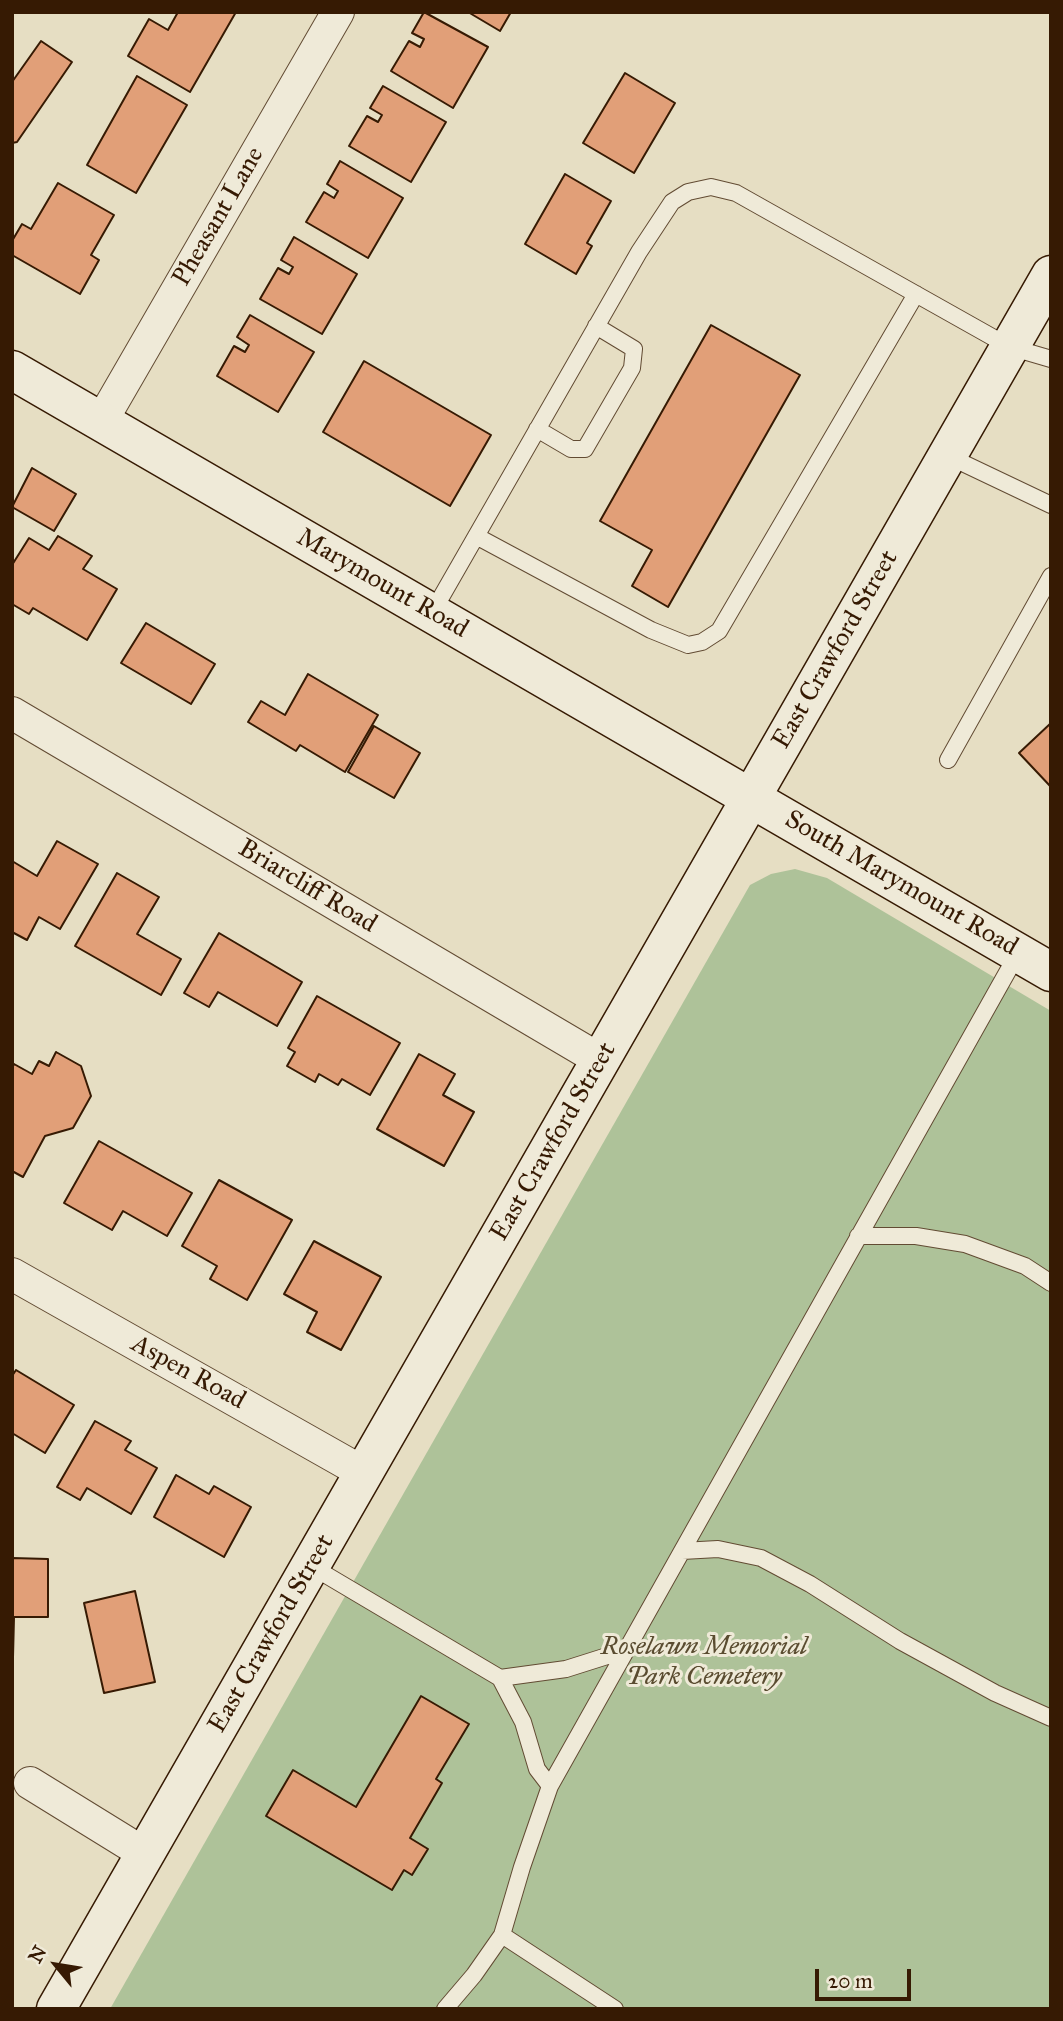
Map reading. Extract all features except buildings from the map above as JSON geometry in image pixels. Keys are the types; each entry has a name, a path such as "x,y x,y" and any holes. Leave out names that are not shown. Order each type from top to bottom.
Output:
{"street":[{"name":"Pheasant Lane","path":"101,422 338,12"},
{"name":"East Crawford Street","path":"56,2009 1051,275"},
{"name":"Marymount Road","path":"12,370 752,797"},
{"name":"Briarcliff Road","path":"12,713 602,1060"},
{"name":"South Marymount Road","path":"752,797 1051,972"},
{"name":"Aspen Road","path":"12,1274 364,1473"},
{"path":"30,1783 145,1854"}],"lane":[{"path":"432,613 639,252 672,202 688,192 710,187 736,193 1010,347 1051,359"},
{"path":"476,536 651,629 688,645 702,642 719,631 916,294"},
{"path":"537,429 571,449 585,449 632,368 635,349 596,326"},
{"path":"948,456 1051,505"},
{"path":"948,760 1051,576"},
{"path":"445,2009 474,1975 502,1935 550,1786 1018,953"},
{"path":"858,1236 916,1236 965,1244 1025,1266 1051,1283"},
{"path":"682,1551 718,1549 761,1558 995,1693 1051,1718"},
{"path":"311,1566 500,1678 523,1722 537,1769 550,1786"},
{"path":"500,1678 566,1669 626,1650"},
{"path":"502,1935 615,2009"}],"green space":[{"name":"Roselawn Memorial Park Cemetery","path":"795,869 827,878 1051,1011 1051,2009 110,2009 750,885 771,874"}]}
